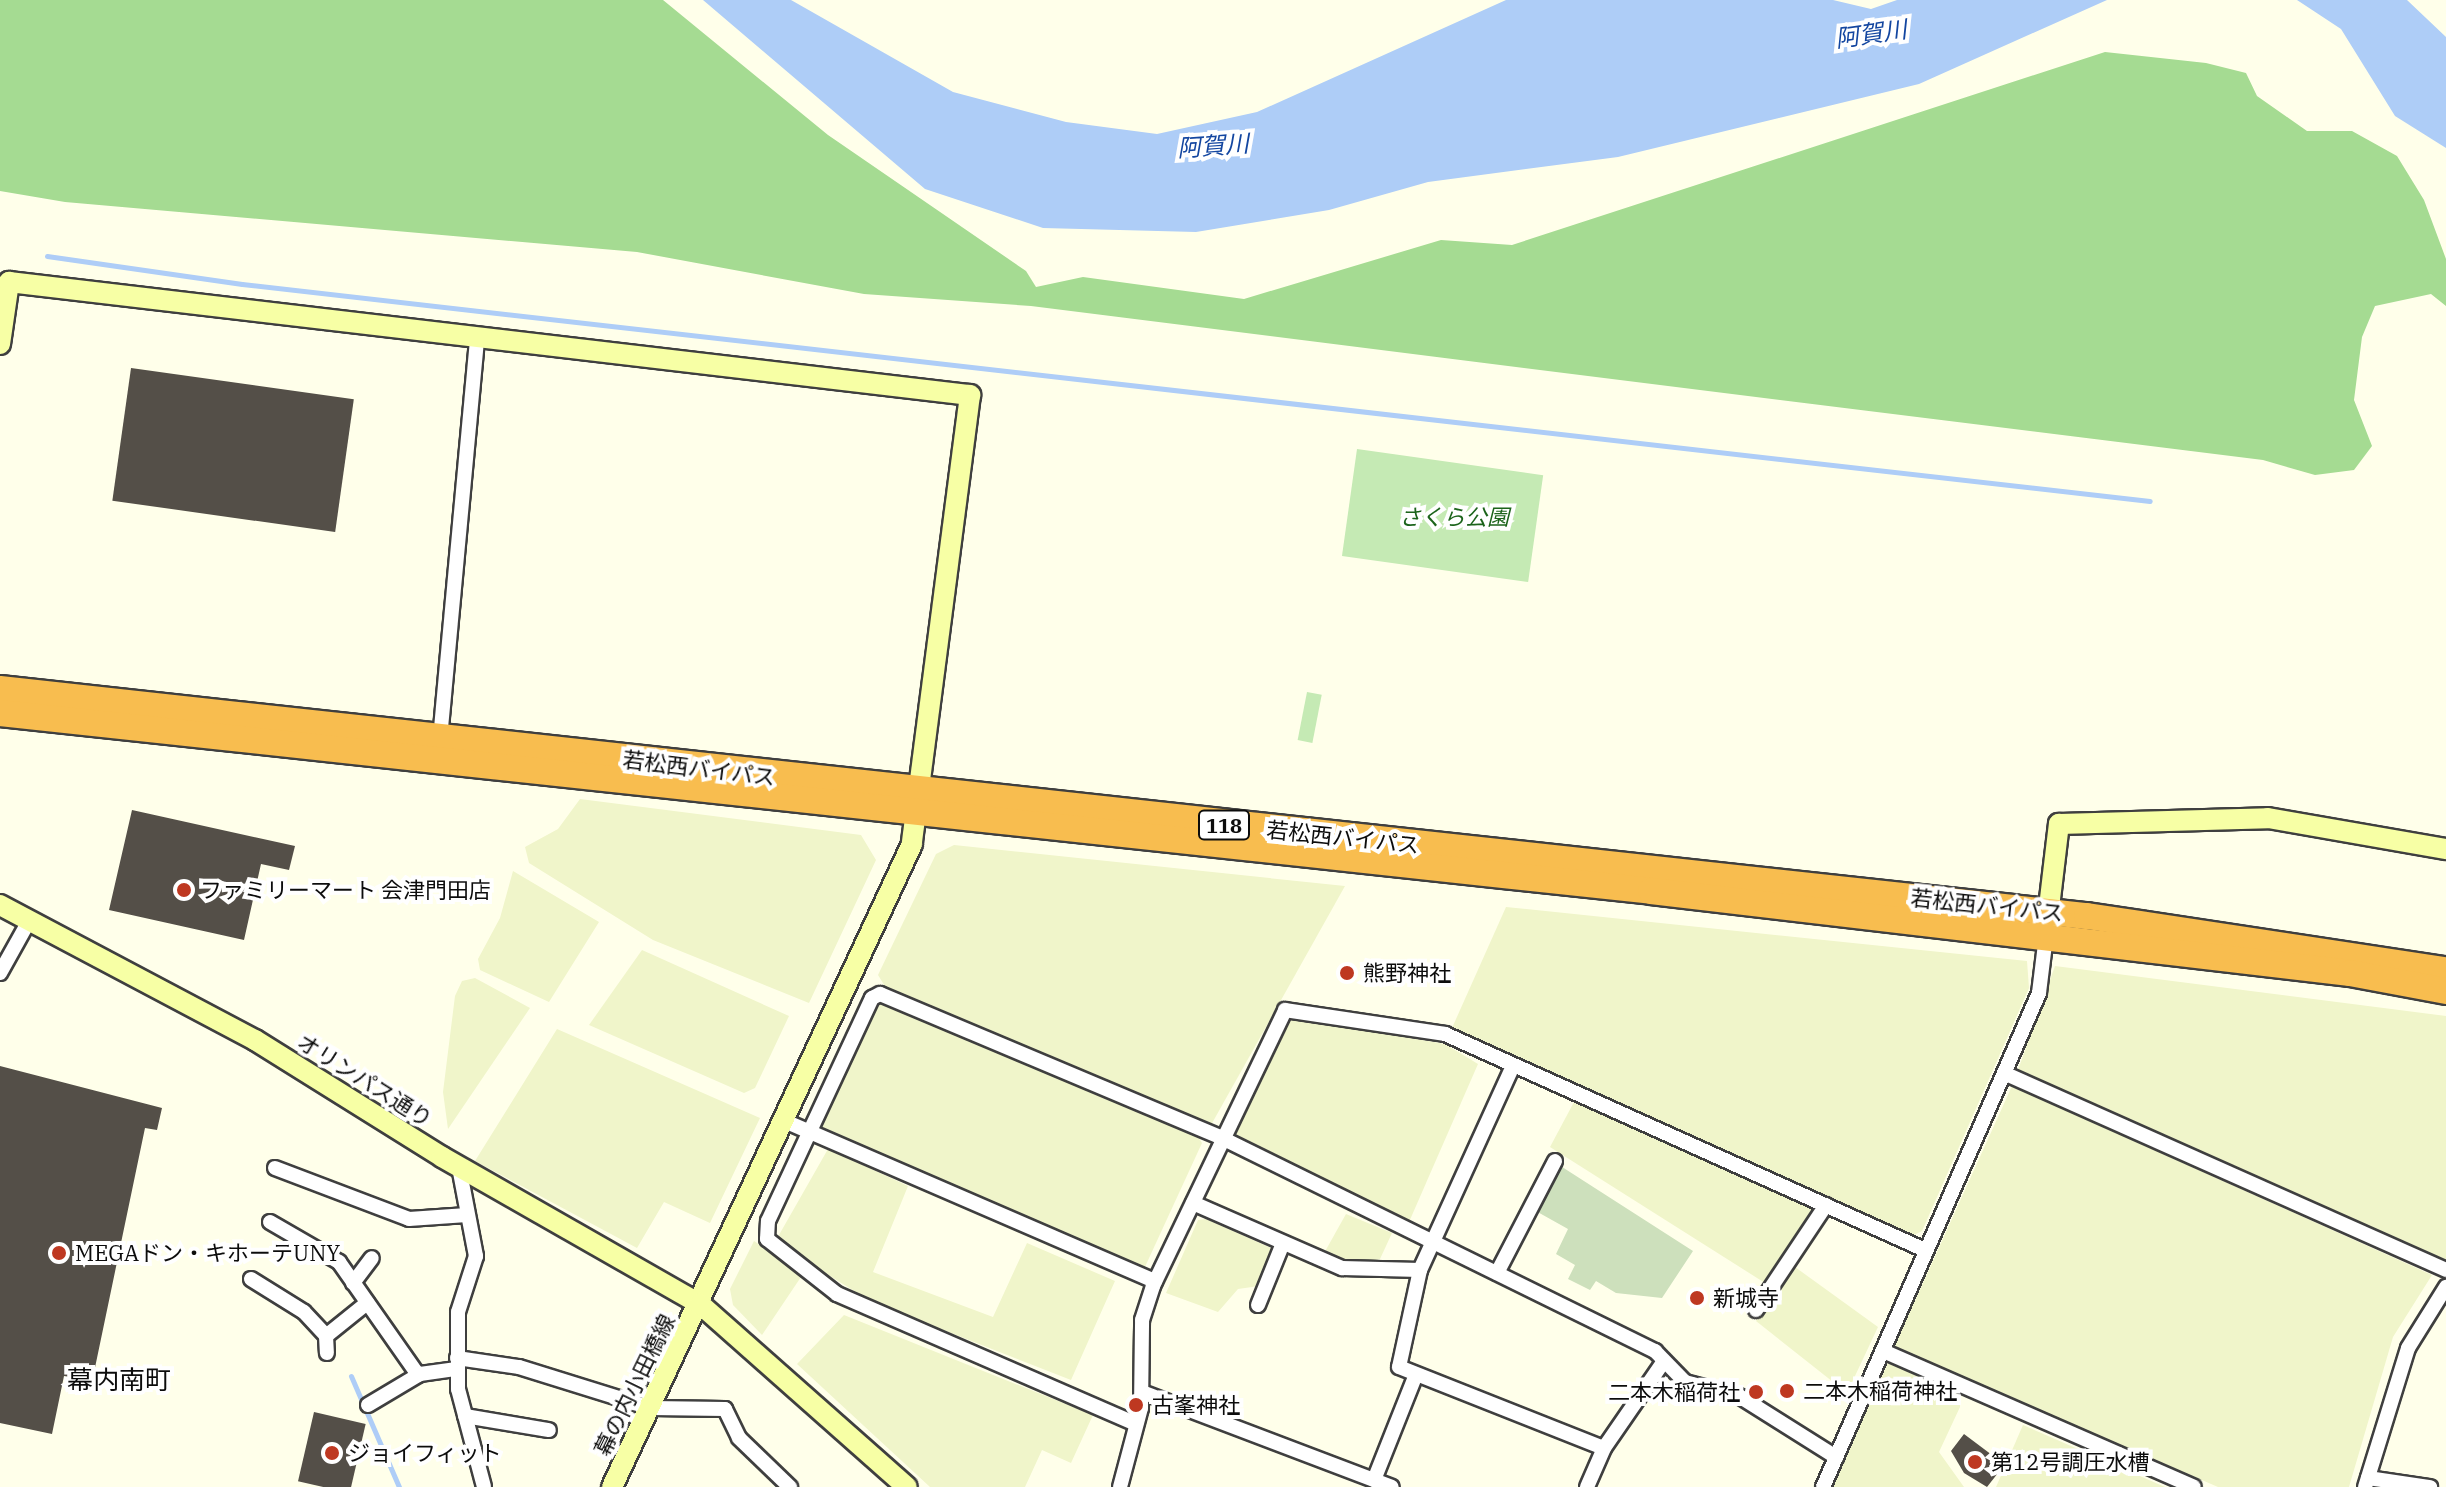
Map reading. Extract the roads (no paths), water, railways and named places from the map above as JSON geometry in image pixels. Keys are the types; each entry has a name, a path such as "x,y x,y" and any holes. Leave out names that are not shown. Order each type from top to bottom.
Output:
{"highway":[{"name":"若松西バイパス","path":"0,689 440,739 920,805"},
{"name":"若松西バイパス","path":"0,713 920,805 2047,924 2263,938 2446,970"},
{"name":"若松西バイパス","path":"2047,924 2446,991"}],"street":[{"path":"0,344 9,282 477,337 440,739"},
{"name":"幕の内小田橋線","path":"477,337 970,395 920,805 912,844 787,1122 612,1487"},
{"path":"1823,1487 2039,993 2059,824 2268,818 2446,849"},
{"name":"オリンパス通り","path":"0,905 255,1040 459,1167 700,1304 901,1485"},
{"path":"0,973 29,921"},
{"path":"1136,1424 877,1313 792,1263 767,1239 768,1221 872,998 880,994 1220,1137 1655,1351 1662,1364 1685,1382 1739,1396 1836,1457"},
{"path":"1120,1487 1142,1392 1142,1320 1155,1281 1193,1203 1220,1137 1285,1010 1445,1034 1925,1250"},
{"path":"1513,1066 1420,1270 1399,1367 1415,1377 1604,1448"},
{"path":"2006,1074 2446,1270"},
{"path":"787,1122 1155,1281"},
{"path":"1497,1273 1555,1161"},
{"path":"459,1167 476,1256 458,1312 457,1363 465,1416 484,1487"},
{"path":"275,1168 409,1219 467,1215"},
{"path":"1193,1203 1358,1272 1381,1266 1420,1270"},
{"path":"1756,1310 1826,1205"},
{"path":"270,1222 339,1262 418,1375"},
{"path":"1258,1305 1283,1243"},
{"path":"353,1283 372,1258"},
{"path":"251,1279 304,1312 326,1336 327,1353"},
{"path":"2430,1487 2367,1482 2408,1348 2446,1287"},
{"path":"326,1336 367,1303"},
{"path":"1883,1351 2194,1487"},
{"path":"368,1405 418,1375 457,1363 519,1367 651,1408 725,1409 739,1438 790,1487"},
{"path":"1587,1487 1604,1448 1662,1364"},
{"path":"1374,1480 1415,1377"},
{"path":"1142,1392 1392,1487"},
{"path":"465,1416 549,1430"}],"water":[{"name":"阿賀川","path":"703,0 791,0 953,92 1066,122 1157,134 1257,112 1506,0 1833,0 1871,9 1897,0 2107,0 1919,84 1618,157 1428,182 1329,210 1196,232 1043,228 925,189"},
{"path":"2297,0 2407,0 2446,37 2446,148 2395,116 2341,29"}],"waterway":[{"path":"47,256 242,284 2150,501"},
{"path":"351,1376 399,1487"}],"place":[{"name":"ファミリーマート 会津門田店","path":"184,890"},
{"name":"熊野神社","path":"1347,973"},
{"name":"MEGAドン・キホーテUNY","path":"59,1253"},
{"name":"新城寺","path":"1697,1298"},
{"name":"二本木稲荷神社","path":"1787,1391"},
{"name":"二本木稲荷社","path":"1756,1392"},
{"name":"古峯神社","path":"1136,1405"},
{"name":"ジョイフィット","path":"332,1453"},
{"name":"第12号調圧水槽","path":"1975,1462"}],"district":[{"name":"幕内南町","path":"119,1380"}],"park label":[{"name":"さくら公園","path":"1454,517"}]}
